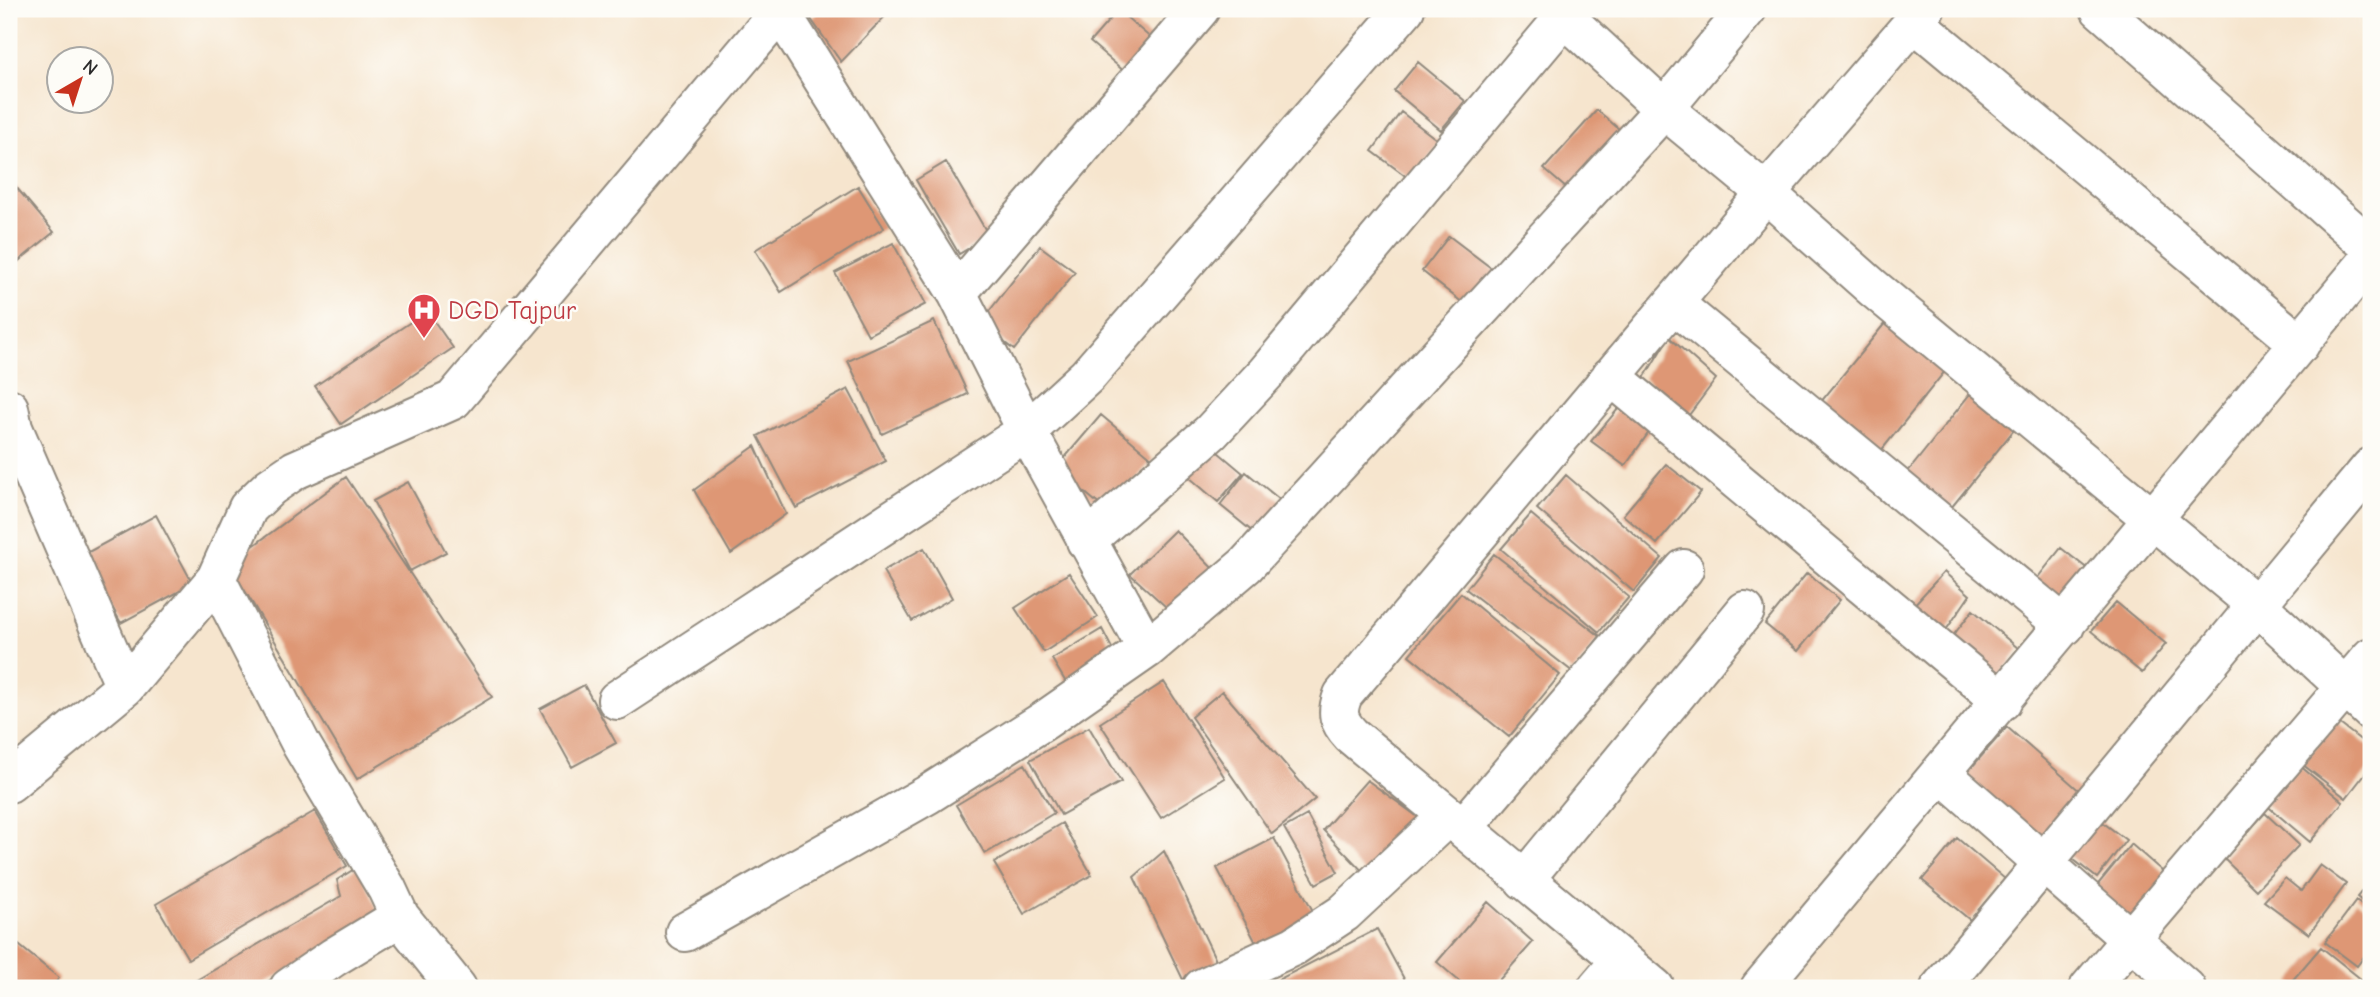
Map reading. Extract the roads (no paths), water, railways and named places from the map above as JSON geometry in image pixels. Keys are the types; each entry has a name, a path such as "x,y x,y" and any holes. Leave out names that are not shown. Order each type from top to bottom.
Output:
{"street":[{"path":"957,293 1200,9"},
{"path":"617,700 1027,431 1087,376 1405,9"},
{"path":"685,932 927,795 1045,720 1147,649 1246,565 1664,109 1747,9"},
{"path":"2100,9 2371,247"},
{"path":"9,783 125,687 216,579 248,508 270,486 295,470 453,400 781,10 957,293 1027,431 1147,649"},
{"path":"1086,541 1211,432 1266,373 1564,11 1664,109 1766,192 1872,288 2258,606 2358,700"},
{"path":"1655,988 1609,974 1524,880 1351,735 1340,723 1337,711 1343,695 1766,192 1920,15 2300,344"},
{"path":"1760,988 2371,258"},
{"path":"1673,303 2064,626"},
{"path":"1611,376 2002,701"},
{"path":"10,422 125,687"},
{"path":"1940,988 2371,467"},
{"path":"1202,988 1294,946 1344,913 1456,822 1684,569"},
{"path":"216,579 302,746 387,889 400,916 457,988"},
{"path":"1524,880 1745,611"},
{"path":"2089,988 2130,939 2358,700 2371,657"},
{"path":"1941,773 2186,988"},
{"path":"289,988 400,916"}],"place":[{"name":"DGD Tajpur","path":"424,340"}]}
